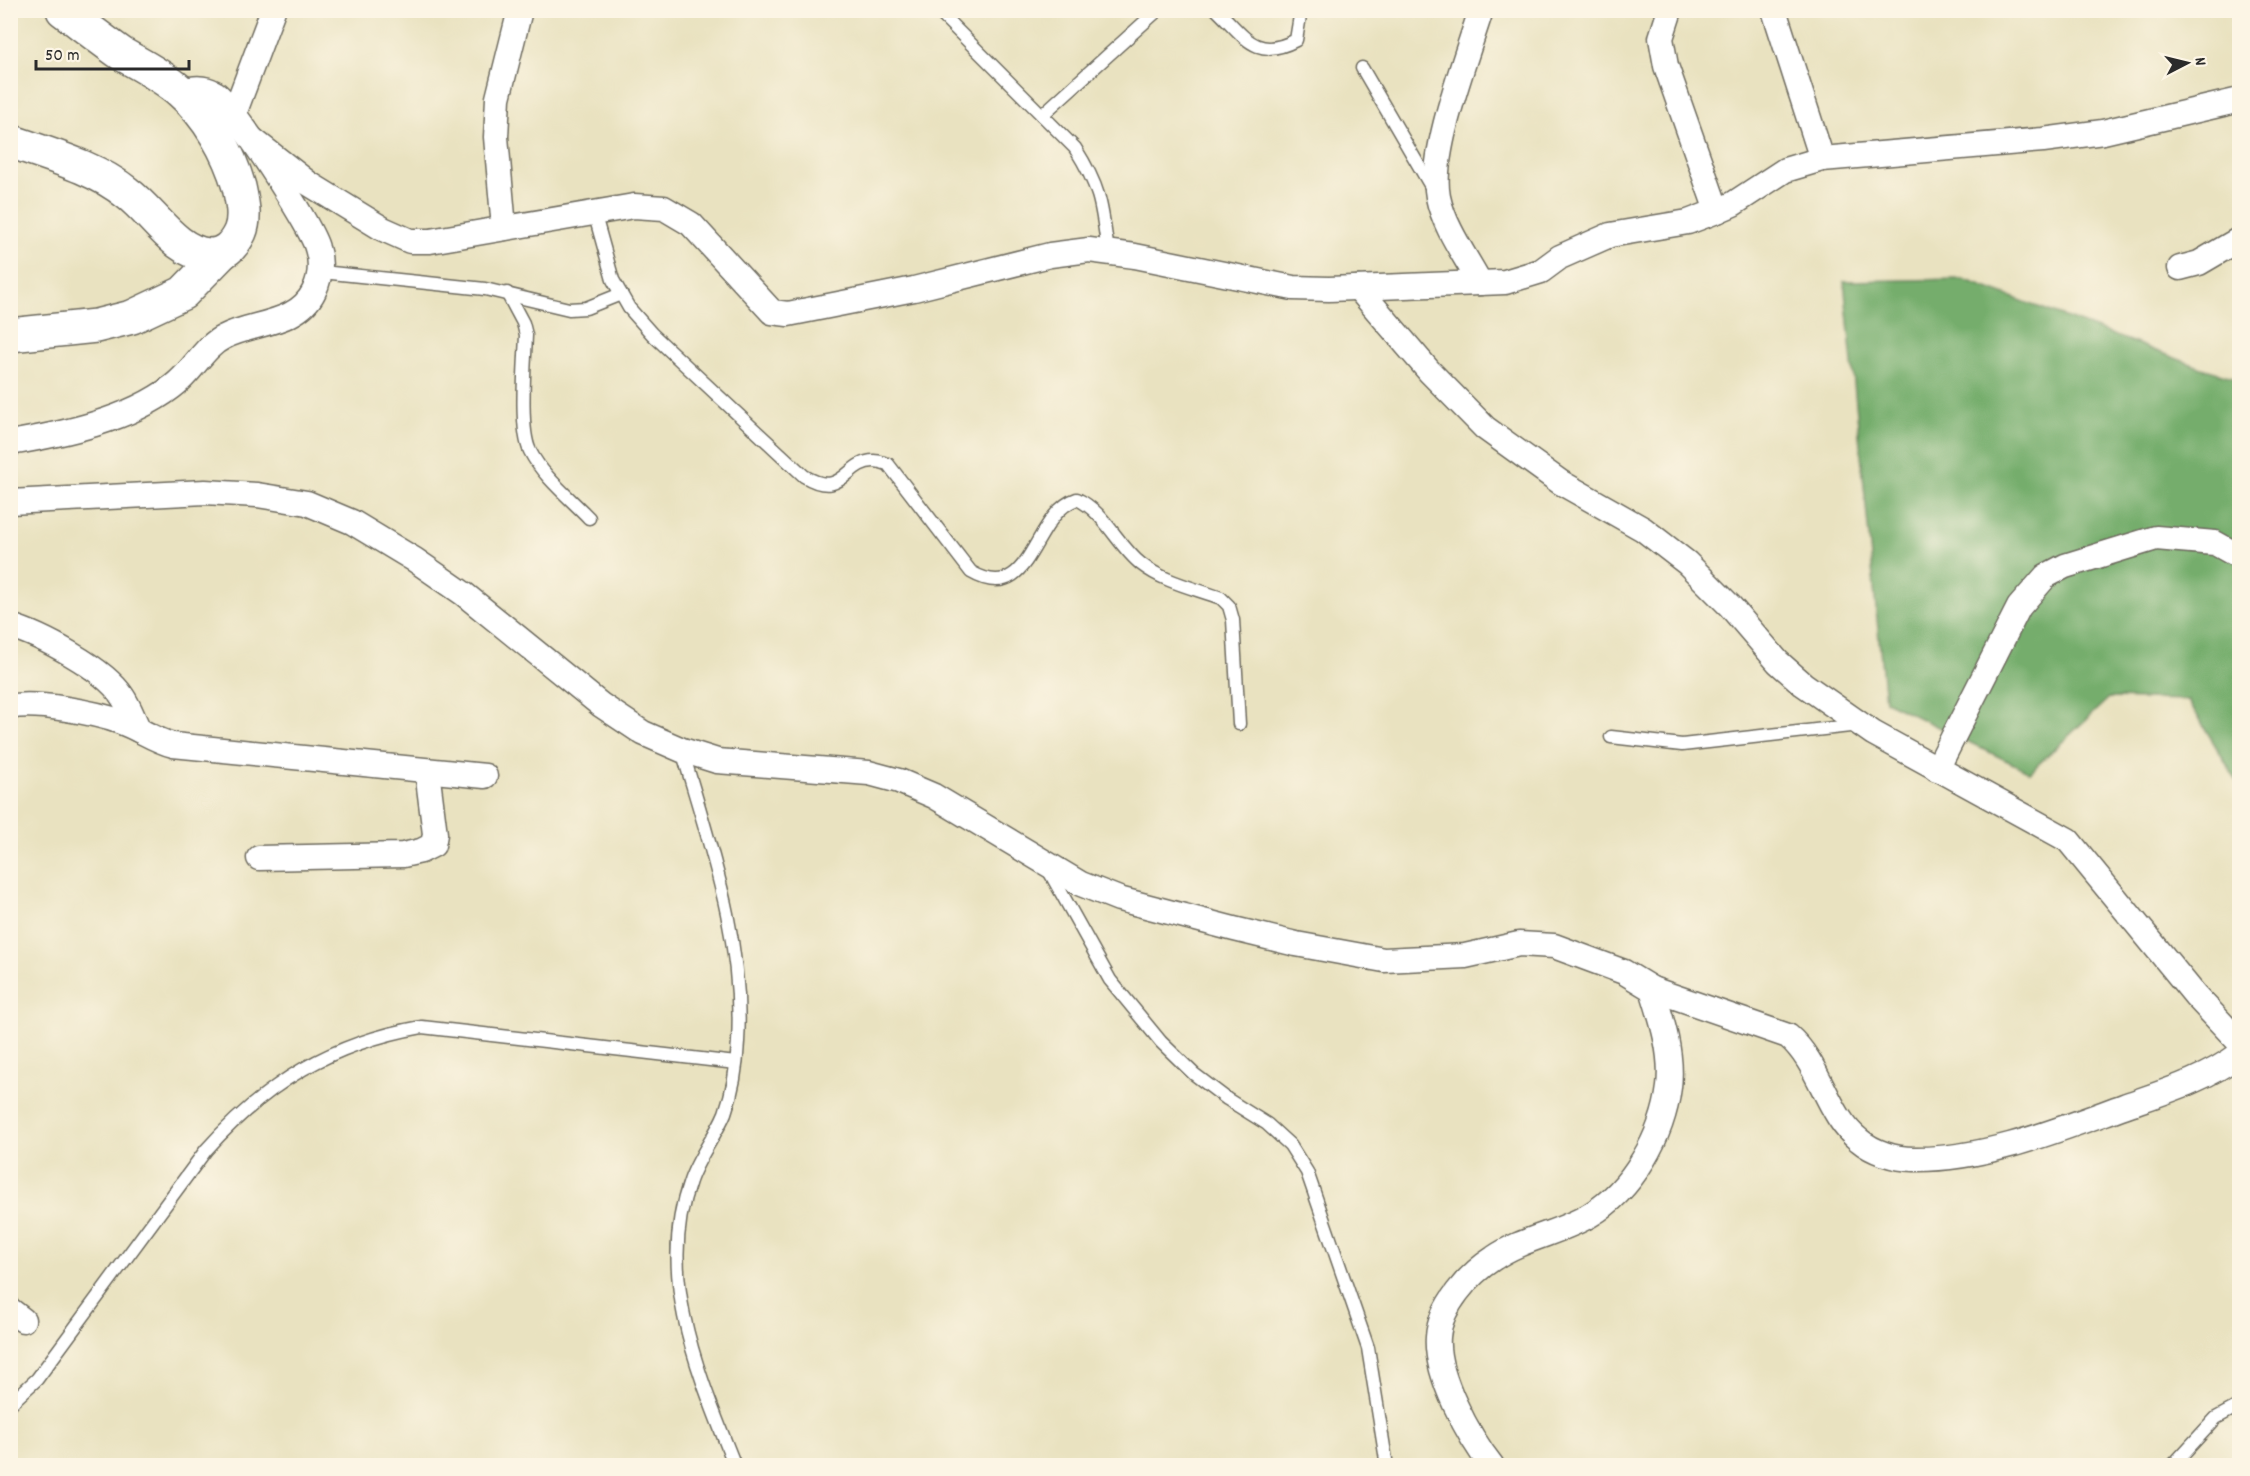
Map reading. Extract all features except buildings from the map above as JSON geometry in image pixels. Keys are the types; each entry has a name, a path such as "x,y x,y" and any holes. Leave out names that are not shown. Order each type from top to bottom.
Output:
{"main road":[{"path":"10,335 96,326 132,317 183,293 222,253 234,244 241,228 241,198 234,168 209,123 180,91 105,42 63,10"},
{"path":"10,141 84,170 125,191 183,246 203,253 222,253"}],"street":[{"path":"234,114 273,10"},
{"path":"504,228 496,137 498,98 520,10"},
{"path":"1480,10 1439,152 1436,176 1438,198 1480,283"},
{"path":"1670,10 1661,38 1666,66 1717,211"},
{"path":"1774,10 1822,159"},
{"path":"10,443 77,430 167,391 189,375 205,350 224,336 295,313 313,294 321,272 317,246 253,140 218,94 207,89 180,91"},
{"path":"253,140 308,183 383,229 410,241 430,241 634,206 664,208 691,224 772,312 788,314 914,289 1060,253 1089,250 1293,288 1480,283 1524,278 1541,271 1560,257 1587,243 1610,235 1688,222 1717,211 1733,204 1785,170 1822,159 2043,140 2103,132 2240,100"},
{"path":"2180,268 2199,263 2240,240"},
{"path":"1358,288 1429,371 1485,428 1560,482 1642,529 1687,563 1730,606 1778,662 1860,725 1937,769 2047,826 2068,840 2194,995 2240,1043"},
{"path":"10,502 205,492 257,495 308,503 352,522 415,560 464,594 601,705 643,733 682,750 717,761 868,773 899,781 934,796 1081,884 1119,899 1296,944 1384,960 1466,956 1519,944 1554,946 1624,972 1652,989 1788,1036 1804,1050 1839,1116 1858,1140 1882,1154 1912,1160 1957,1156 1995,1148 2192,1082 2240,1054"},
{"path":"1937,769 2019,607 2046,576 2065,566 2156,538 2216,543 2240,557"},
{"path":"10,626 54,644 106,679 121,694 139,730"},
{"path":"10,707 32,704 119,721 156,741 173,745 485,776"},
{"path":"259,858 403,855 422,851 433,844 435,834 427,771"},
{"path":"1492,1466 1476,1446 1446,1379 1439,1355 1438,1337 1443,1319 1451,1301 1493,1258 1590,1215 1622,1189 1646,1154 1662,1117 1669,1086 1668,1055 1652,989"}],"lane":[{"path":"938,10 1075,148 1091,172 1101,198 1108,253"},
{"path":"1042,115 1158,10"},
{"path":"1217,10 1250,41 1264,50 1280,49 1296,40 1301,10"},
{"path":"1362,68 1438,198"},
{"path":"594,212 613,280 652,334 804,476 816,484 835,483 861,464 874,461 888,464 971,572 987,581 1004,580 1017,574 1055,513 1065,503 1077,500 1090,505 1125,550 1140,564 1158,576 1221,598 1229,606 1233,620 1239,724"},
{"path":"321,272 507,293 569,309 586,308 621,294"},
{"path":"507,293 516,308 526,335 525,415 529,450 551,479 589,518"},
{"path":"1611,737 1698,745 1860,725"},
{"path":"682,750 720,884 736,957 740,991 736,1063 732,1089 724,1114 704,1148 689,1183 680,1223 675,1268 686,1324 735,1466"},
{"path":"1043,861 1110,980 1161,1042 1194,1074 1227,1099 1267,1124 1290,1145 1307,1172 1368,1348 1387,1466"},
{"path":"10,1404 37,1379 206,1150 260,1095 298,1069 391,1033 422,1027 736,1063"},
{"path":"2172,1466 2216,1418 2240,1405"}],"green space":[{"path":"1963,279 2202,368 2239,379 2239,785 2188,700 2109,698 2030,772 1885,701 1844,281"}]}
